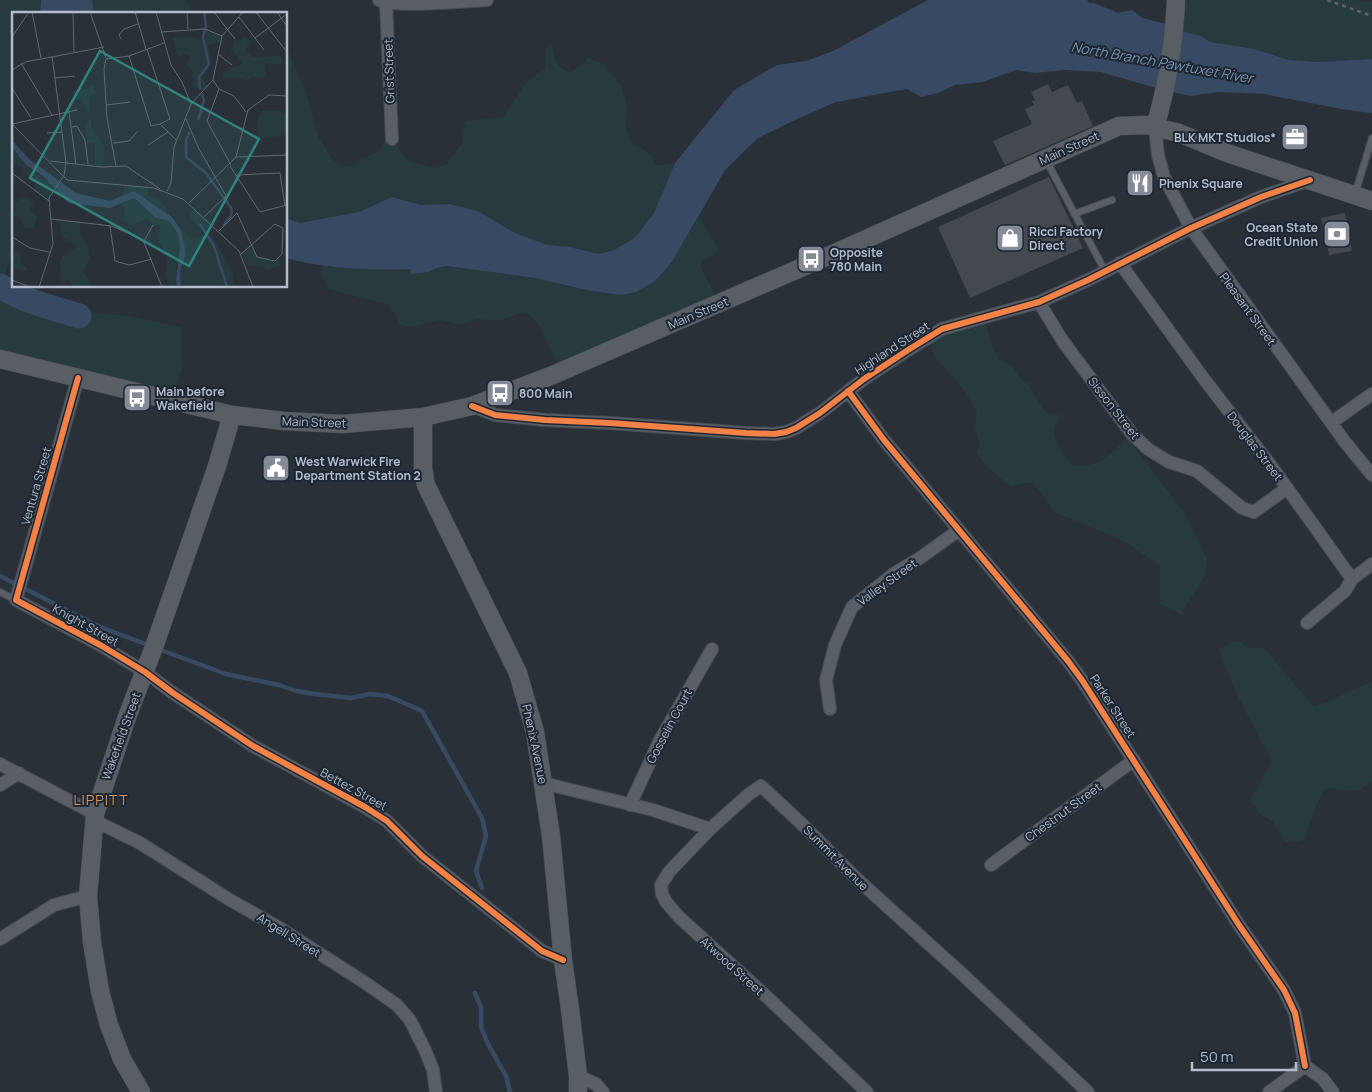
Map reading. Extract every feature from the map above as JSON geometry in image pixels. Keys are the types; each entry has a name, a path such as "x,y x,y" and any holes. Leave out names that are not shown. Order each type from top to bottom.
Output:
{"main road":[{"path":"1154,127 1162,102 1175,24 1176,0"},
{"name":"Main Street","path":"0,359 232,415 284,421 342,424 423,417 472,406 553,376 1119,126 1146,125 1179,133 1227,153 1372,201"},
{"name":"Wakefield Street","path":"141,1092 122,1059 109,1025 102,1000 92,942 88,896 95,817 127,716 145,672 217,466 232,415"},
{"name":"Phenix Avenue","path":"423,417 422,468 426,485 518,673 535,732 551,836 578,1084"}],"street":[{"path":"382,1 403,4 487,0"},
{"name":"Grist Street","path":"382,1 392,139"},
{"name":"Pleasant Street","path":"1154,127 1158,155 1164,177 1191,228 1372,475"},
{"name":"Highland Street","path":"472,406 496,415 545,420 774,434 796,428 908,350 942,330 1039,302 1105,272 1191,228 1261,197 1310,180"},
{"name":"Douglas Street","path":"1120,263 1352,579"},
{"name":"Sisson Street","path":"1039,302 1062,340 1105,399 1132,434 1148,449 1169,462 1197,471 1242,508 1254,512 1287,488"},
{"name":"Ventura Street","path":"16,600 78,378"},
{"name":"Parker Street","path":"848,391 884,440 1068,661 1134,760 1239,926 1284,990 1295,1013 1305,1066"},
{"path":"1332,422 1372,394"},
{"name":"Valley Street","path":"830,709 826,680 835,645 852,607 895,573 960,530"},
{"path":"1307,623 1345,591 1352,579 1372,564"},
{"name":"Knight Street","path":"16,600 102,646 145,672"},
{"name":"Gosselin Court","path":"630,805 659,742 712,649"},
{"name":"Bettez Street","path":"145,672 253,746 365,806 387,821 422,856 535,946 563,960"},
{"name":"Chestnut Street","path":"991,865 1134,760"},
{"name":"Angell Street","path":"0,764 140,843 230,900 278,927 397,1005 410,1020 425,1050 433,1070 436,1092"},
{"path":"0,785 19,773"},
{"path":"543,783 653,810 710,830"},
{"name":"Summit Avenue","path":"710,830 749,794 761,786 858,880 962,973 1088,1092"},
{"name":"Atwood Street","path":"710,830 669,872 661,885 662,894 666,902 679,917 867,1092"},
{"path":"0,939 54,905 88,896"},
{"path":"1269,1092 1305,1066 1323,1080 1333,1092"},
{"path":"578,1084 596,1084 603,1092"}],"lane":[{"path":"1354,195 1372,138"},
{"path":"1045,159 1105,272"},
{"path":"1074,214 1112,200"},
{"name":"Knight Street","path":"0,592 16,600"}],"path":[{"path":"1327,0 1372,16"}],"green space":[{"path":"0,0 41,0 40,12 12,12 12,251 5,277 12,284 12,288 19,288 61,306 100,314 130,316 181,327 182,368 172,402 0,359"},
{"path":"92,0 183,0 198,12 94,12"},
{"path":"1176,0 1357,0 1372,2 1372,59 1317,62 1248,57 1177,30"},
{"path":"552,43 556,62 565,71 571,73 588,58 604,64 621,86 627,105 626,127 630,141 652,155 656,165 675,163 652,217 637,236 614,250 592,256 558,250 513,232 478,211 450,204 421,205 392,197 360,212 300,223 288,219 288,51 306,93 318,136 332,159 343,166 351,166 380,150 388,132 407,161 435,168 446,165 462,143 465,121 503,117 525,84 545,69 546,48"},
{"path":"699,216 719,250 703,261 700,266 720,304 561,372 538,323 526,312 497,321 477,319 460,325 441,320 411,327 400,324 389,305 328,289 321,273 323,266 397,270 447,266 535,278 591,291 622,295 636,292 672,262"},
{"path":"985,320 990,341 998,358 1013,367 1020,378 1027,383 1044,410 1053,416 1062,415 1055,429 1056,441 1072,465 1081,466 1096,463 1109,455 1127,438 1184,512 1207,559 1205,576 1183,610 1184,616 1160,604 1160,566 1124,541 1052,511 1050,504 1032,483 1011,487 987,467 976,453 980,445 975,428 977,412 962,387 939,363 927,340"},
{"path":"1238,640 1247,648 1264,648 1314,707 1372,682 1372,781 1358,791 1328,788 1321,794 1304,840 1286,843 1272,821 1260,814 1250,801 1272,761 1237,695 1218,649"}],"water":[{"path":"41,0 92,0 94,12 40,12"},
{"name":"North Branch Pawtuxet River","path":"928,0 1087,0 1089,3 1094,3 1118,13 1132,10 1142,18 1174,26 1177,30 1201,36 1210,42 1254,49 1289,60 1317,62 1372,59 1372,113 1264,94 1219,92 1191,96 1101,72 1064,70 1035,73 1016,70 983,82 955,85 938,93 921,97 907,89 836,102 758,138 725,170 672,262 655,281 636,292 622,295 591,291 535,278 447,266 428,272 411,274 410,269 347,268 288,258 288,219 300,223 359,212 392,197 421,205 450,204 478,211 513,232 547,245 569,247 599,254 614,250 633,239 654,213 675,163 734,90 777,65 806,61 833,51"}],"building":[{"path":"1048,84 1052,92 1068,85 1077,103 1082,101 1093,126 1005,165 993,141 1032,124 1025,109 1034,105 1032,101 1035,100 1031,92"},
{"name":"Ricci Factory Direct","path":"1049,177 1083,248 970,298 938,227"},
{"name":"Ocean State Credit Union","path":"1345,213 1352,251 1329,255 1321,218"}],"waterway":[{"path":"0,286 28,300 79,316"},
{"path":"0,576 100,627 151,646"},
{"path":"158,649 226,674 279,685 296,691 351,698 370,694 388,696 422,711 482,818 486,836 476,871 482,888"},
{"path":"475,993 481,1007 481,1027 506,1076 510,1092"}],"cycle path":[{"path":"472,406 495,415 545,420 746,433 774,434 786,432 820,413 864,379 942,329 1039,302 1088,280 1191,228 1261,197 1310,180"},
{"path":"78,378 16,600 102,646 145,672 253,746 387,821 422,856 542,951 563,960"},
{"path":"848,391 884,440 1082,680 1239,925 1284,990 1295,1013 1305,1066"}],"place":[{"name":"BLK MKT Studios*","path":"1295,137"},
{"name":"Phenix Square","path":"1140,183"},
{"name":"Ocean State Credit Union","path":"1337,234"},
{"name":"Ricci Factory Direct","path":"1010,238"},
{"name":"Opposite 780 Main","path":"811,259"},
{"name":"800 Main","path":"500,393"},
{"name":"Main before Wakefield","path":"137,398"},
{"name":"West Warwick Fire Department Station 2","path":"276,468"}],"district":[{"name":"LIPPITT","path":"101,799"}]}
